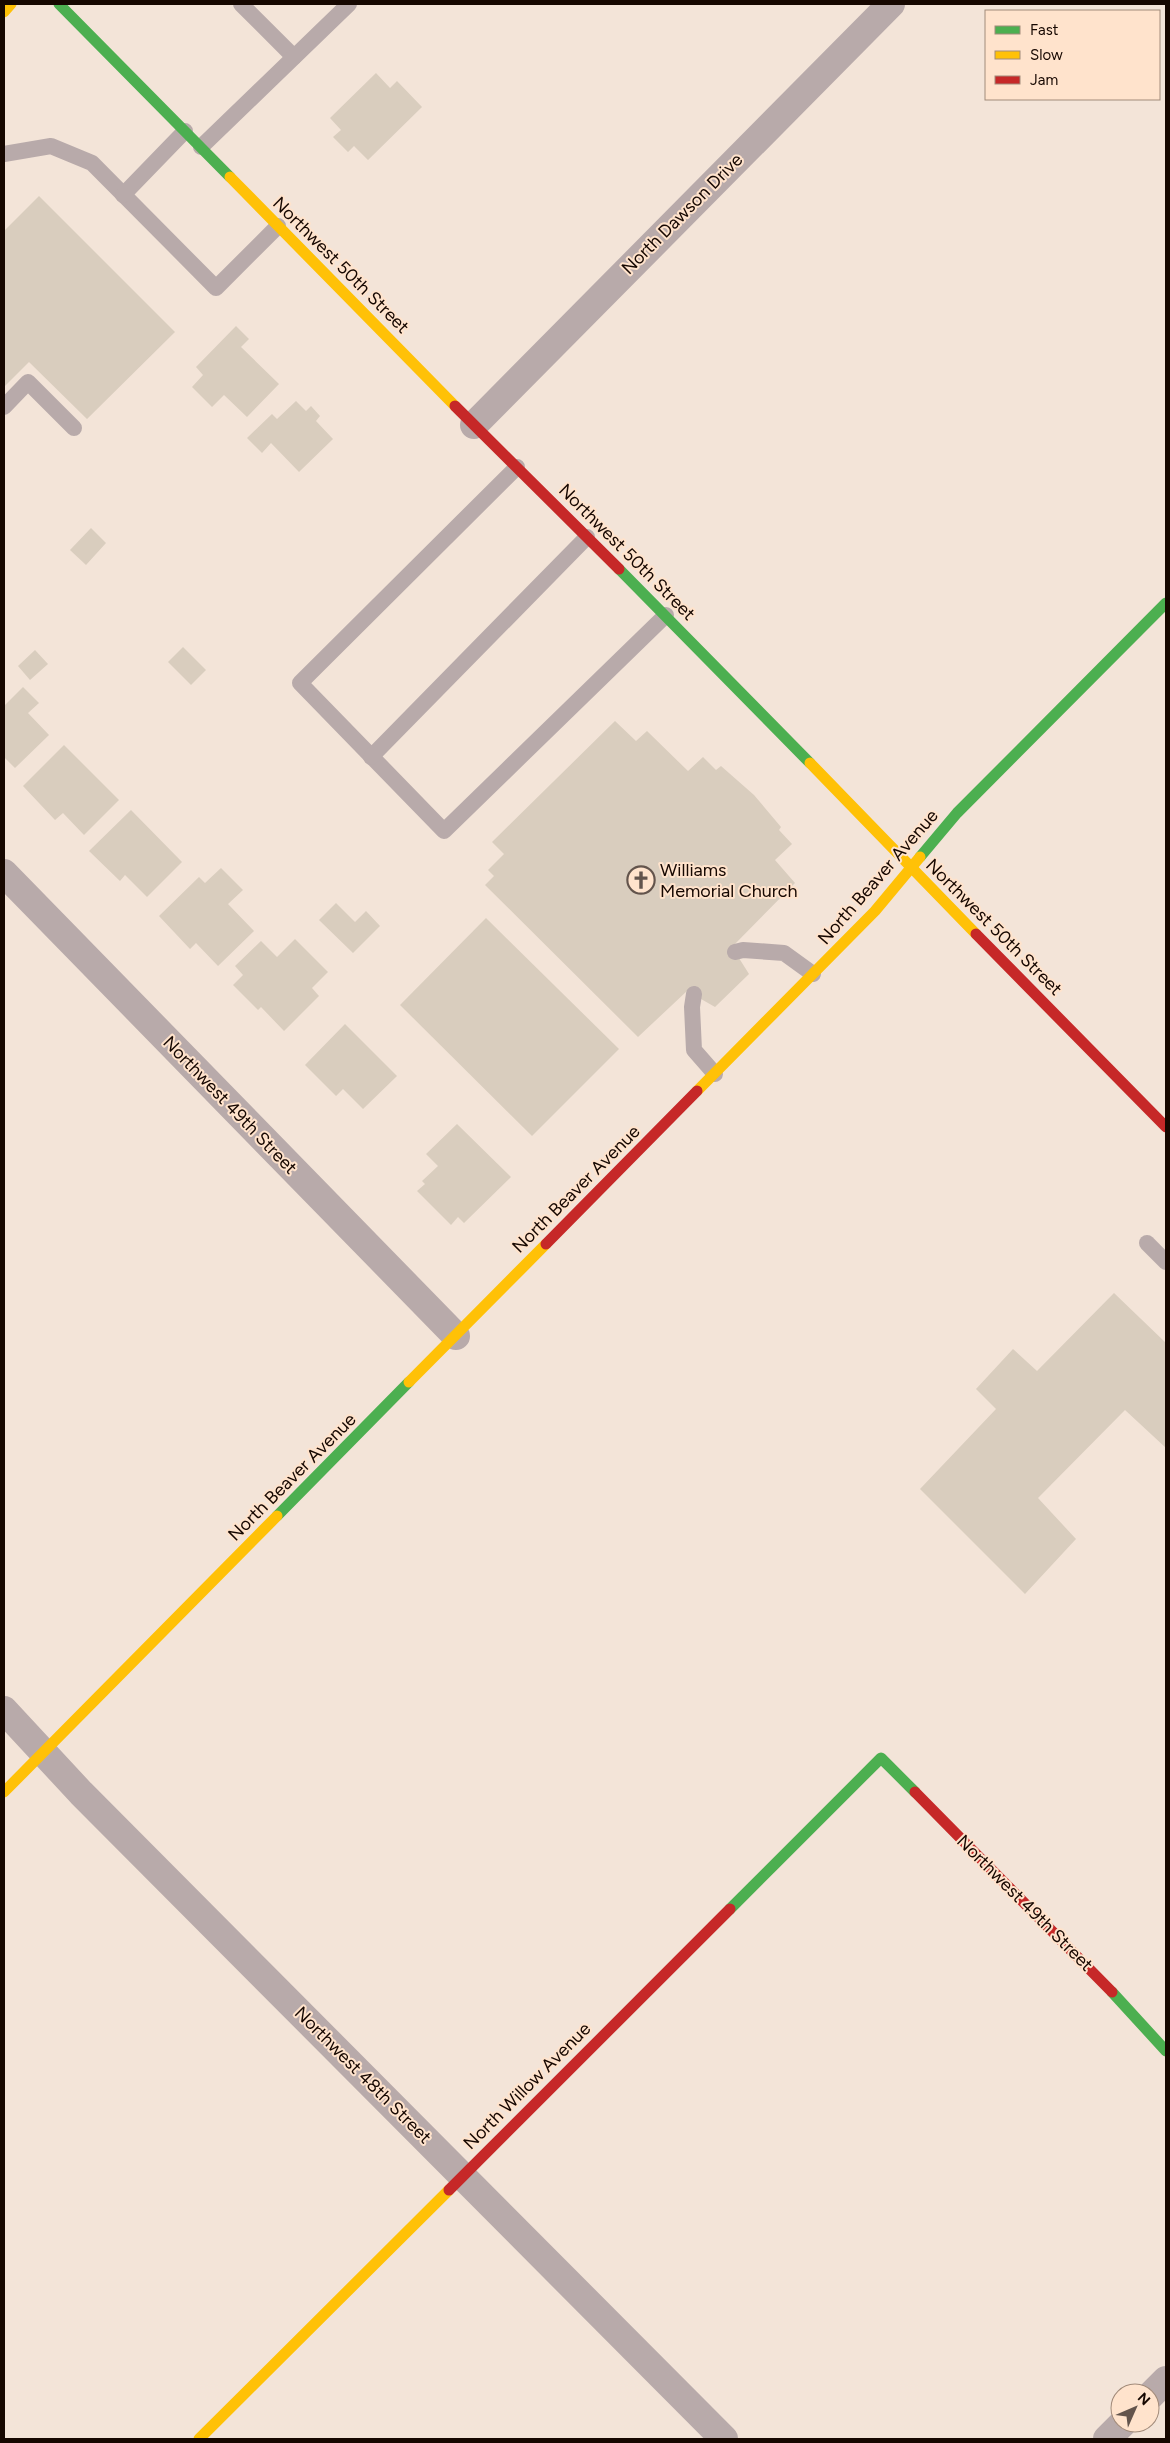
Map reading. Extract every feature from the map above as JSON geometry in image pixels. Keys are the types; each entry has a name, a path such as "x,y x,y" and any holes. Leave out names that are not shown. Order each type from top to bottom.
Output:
{"street":[{"path":"4,12 11,4"},
{"name":"Northwest 50th Street","path":"59,4 474,426 666,615 1166,1128"},
{"name":"North Dawson Drive","path":"474,426 891,4"},
{"name":"North Beaver Avenue","path":"4,1792 876,911 957,813 1166,603"},
{"name":"Northwest 49th Street","path":"4,873 456,1336"},
{"name":"Northwest 48th Street","path":"4,1710 81,1793 724,2439"},
{"name":"Northwest 49th Street","path":"881,1758 1110,1990 1166,2051"},
{"name":"North Willow Avenue","path":"199,2439 881,1758"}],"lane":[{"path":"241,4 294,57"},
{"path":"201,147 349,4"},
{"path":"123,194 185,131"},
{"path":"4,154 51,146 92,163 216,288 278,226"},
{"path":"4,407 28,382 74,428"},
{"path":"517,467 300,683 444,831 666,615"},
{"path":"371,757 587,537"},
{"path":"735,952 743,950 784,953 813,974"},
{"path":"694,994 692,1007 694,1050 715,1074"},
{"path":"1147,1243 1166,1262"}],"building":[{"path":"376,73 390,88 397,81 422,107 368,160 354,146 348,152 333,137 341,130 330,118"},
{"path":"39,196 175,332 87,419 29,362 4,387 4,231"},
{"path":"236,326 249,339 241,347 279,384 247,417 224,395 212,407 192,387 203,375 196,367"},
{"path":"296,401 306,411 311,406 320,416 316,421 333,439 299,472 271,443 262,453 247,438 272,414 277,419"},
{"path":"91,528 106,543 86,565 70,550"},
{"path":"183,647 206,670 191,685 168,662"},
{"path":"35,650 48,664 30,680 18,666"},
{"path":"23,687 39,703 28,713 49,735 15,768 4,757 4,706"},
{"name":"Williams Memorial Church","path":"615,721 636,741 647,731 688,771 703,757 716,770 721,766 754,795 781,827 779,830 792,844 775,860 795,883 732,947 749,974 715,1007 687,991 638,1037 485,885 494,876 488,870 504,854 492,842"},
{"path":"64,745 119,800 84,835 63,813 55,820 23,786"},
{"path":"131,810 182,862 147,897 125,875 120,881 89,851"},
{"path":"221,868 243,890 228,904 254,931 218,966 196,943 190,949 159,916 199,877 205,883"},
{"path":"336,903 355,922 366,911 380,926 353,953 319,920"},
{"path":"486,918 619,1049 532,1136 400,1005"},
{"path":"295,939 328,972 312,988 319,996 284,1031 261,1007 258,1010 233,985 243,975 235,966 261,941 277,957"},
{"path":"345,1024 397,1076 363,1109 343,1089 336,1096 305,1065"},
{"path":"457,1124 511,1177 464,1223 458,1217 451,1225 417,1191 425,1184 422,1181 438,1166 426,1154"},
{"path":"1114,1293 1166,1343 1166,1448 1125,1410 1038,1498 1076,1539 1025,1594 920,1489 996,1409 976,1389 1013,1349 1037,1371"}],"traffic: fast":[{"path":"59,4 230,177"},
{"path":"619,569 810,763"},
{"path":"920,857 957,813 1166,603"},
{"path":"277,1516 409,1382"},
{"path":"730,1909 881,1758 915,1792"},
{"path":"1112,1992 1166,2051"}],"traffic: slow":[{"path":"4,12 11,4"},
{"path":"230,177 455,406"},
{"path":"810,763 976,934"},
{"path":"697,1091 875,911 920,857"},
{"path":"409,1382 546,1244"},
{"path":"4,1792 277,1516"},
{"path":"199,2439 449,2190"}],"traffic: jam":[{"path":"455,406 619,569"},
{"path":"976,934 1166,1127"},
{"path":"546,1244 697,1091"},
{"path":"915,1792 1112,1992"},
{"path":"449,2190 730,1909"}],"place":[{"name":"Williams Memorial Church","path":"641,880"}]}
